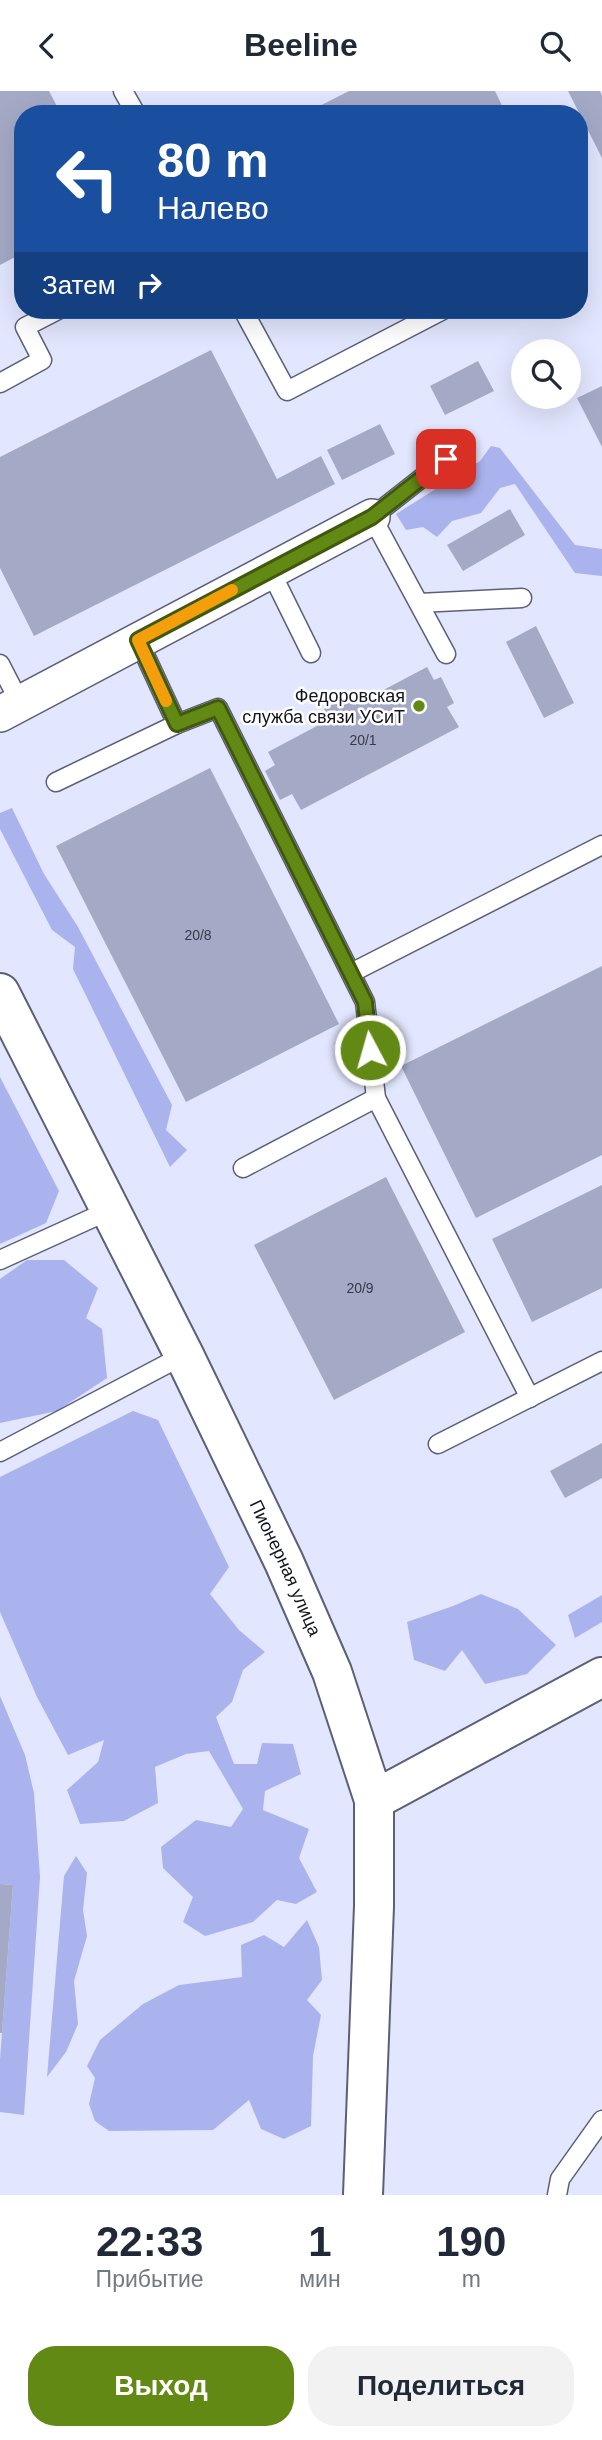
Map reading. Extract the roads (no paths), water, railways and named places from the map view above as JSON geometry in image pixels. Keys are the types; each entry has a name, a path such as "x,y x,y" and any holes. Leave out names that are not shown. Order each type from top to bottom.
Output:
{"main road":[{"name":"Пионерная улица","path":"0,993 184,1355 284,1562 332,1672 374,1800 374,1920 363,2195"},
{"path":"374,1800 602,1677"}],"street":[{"path":"10,708 372,517"}],"lane":[{"path":"0,383 42,360 25,327 41,319"},
{"path":"248,319 287,391 426,319"},
{"path":"446,654 372,517 465,444"},
{"path":"270,570 311,653"},
{"path":"419,603 522,598"},
{"path":"138,640 177,724"},
{"path":"0,664 10,708"},
{"path":"56,782 177,724 218,708 365,1002 376,1098 530,1398"},
{"path":"351,973 602,845"},
{"path":"243,1168 376,1098"},
{"path":"0,1260 110,1210"},
{"path":"0,1452 184,1355"},
{"path":"438,1444 602,1361"},
{"path":"557,2195 560,2179 602,2120"}],"place":[{"name":"Федоровская служба связи УСиТ","path":"419,706"}]}
